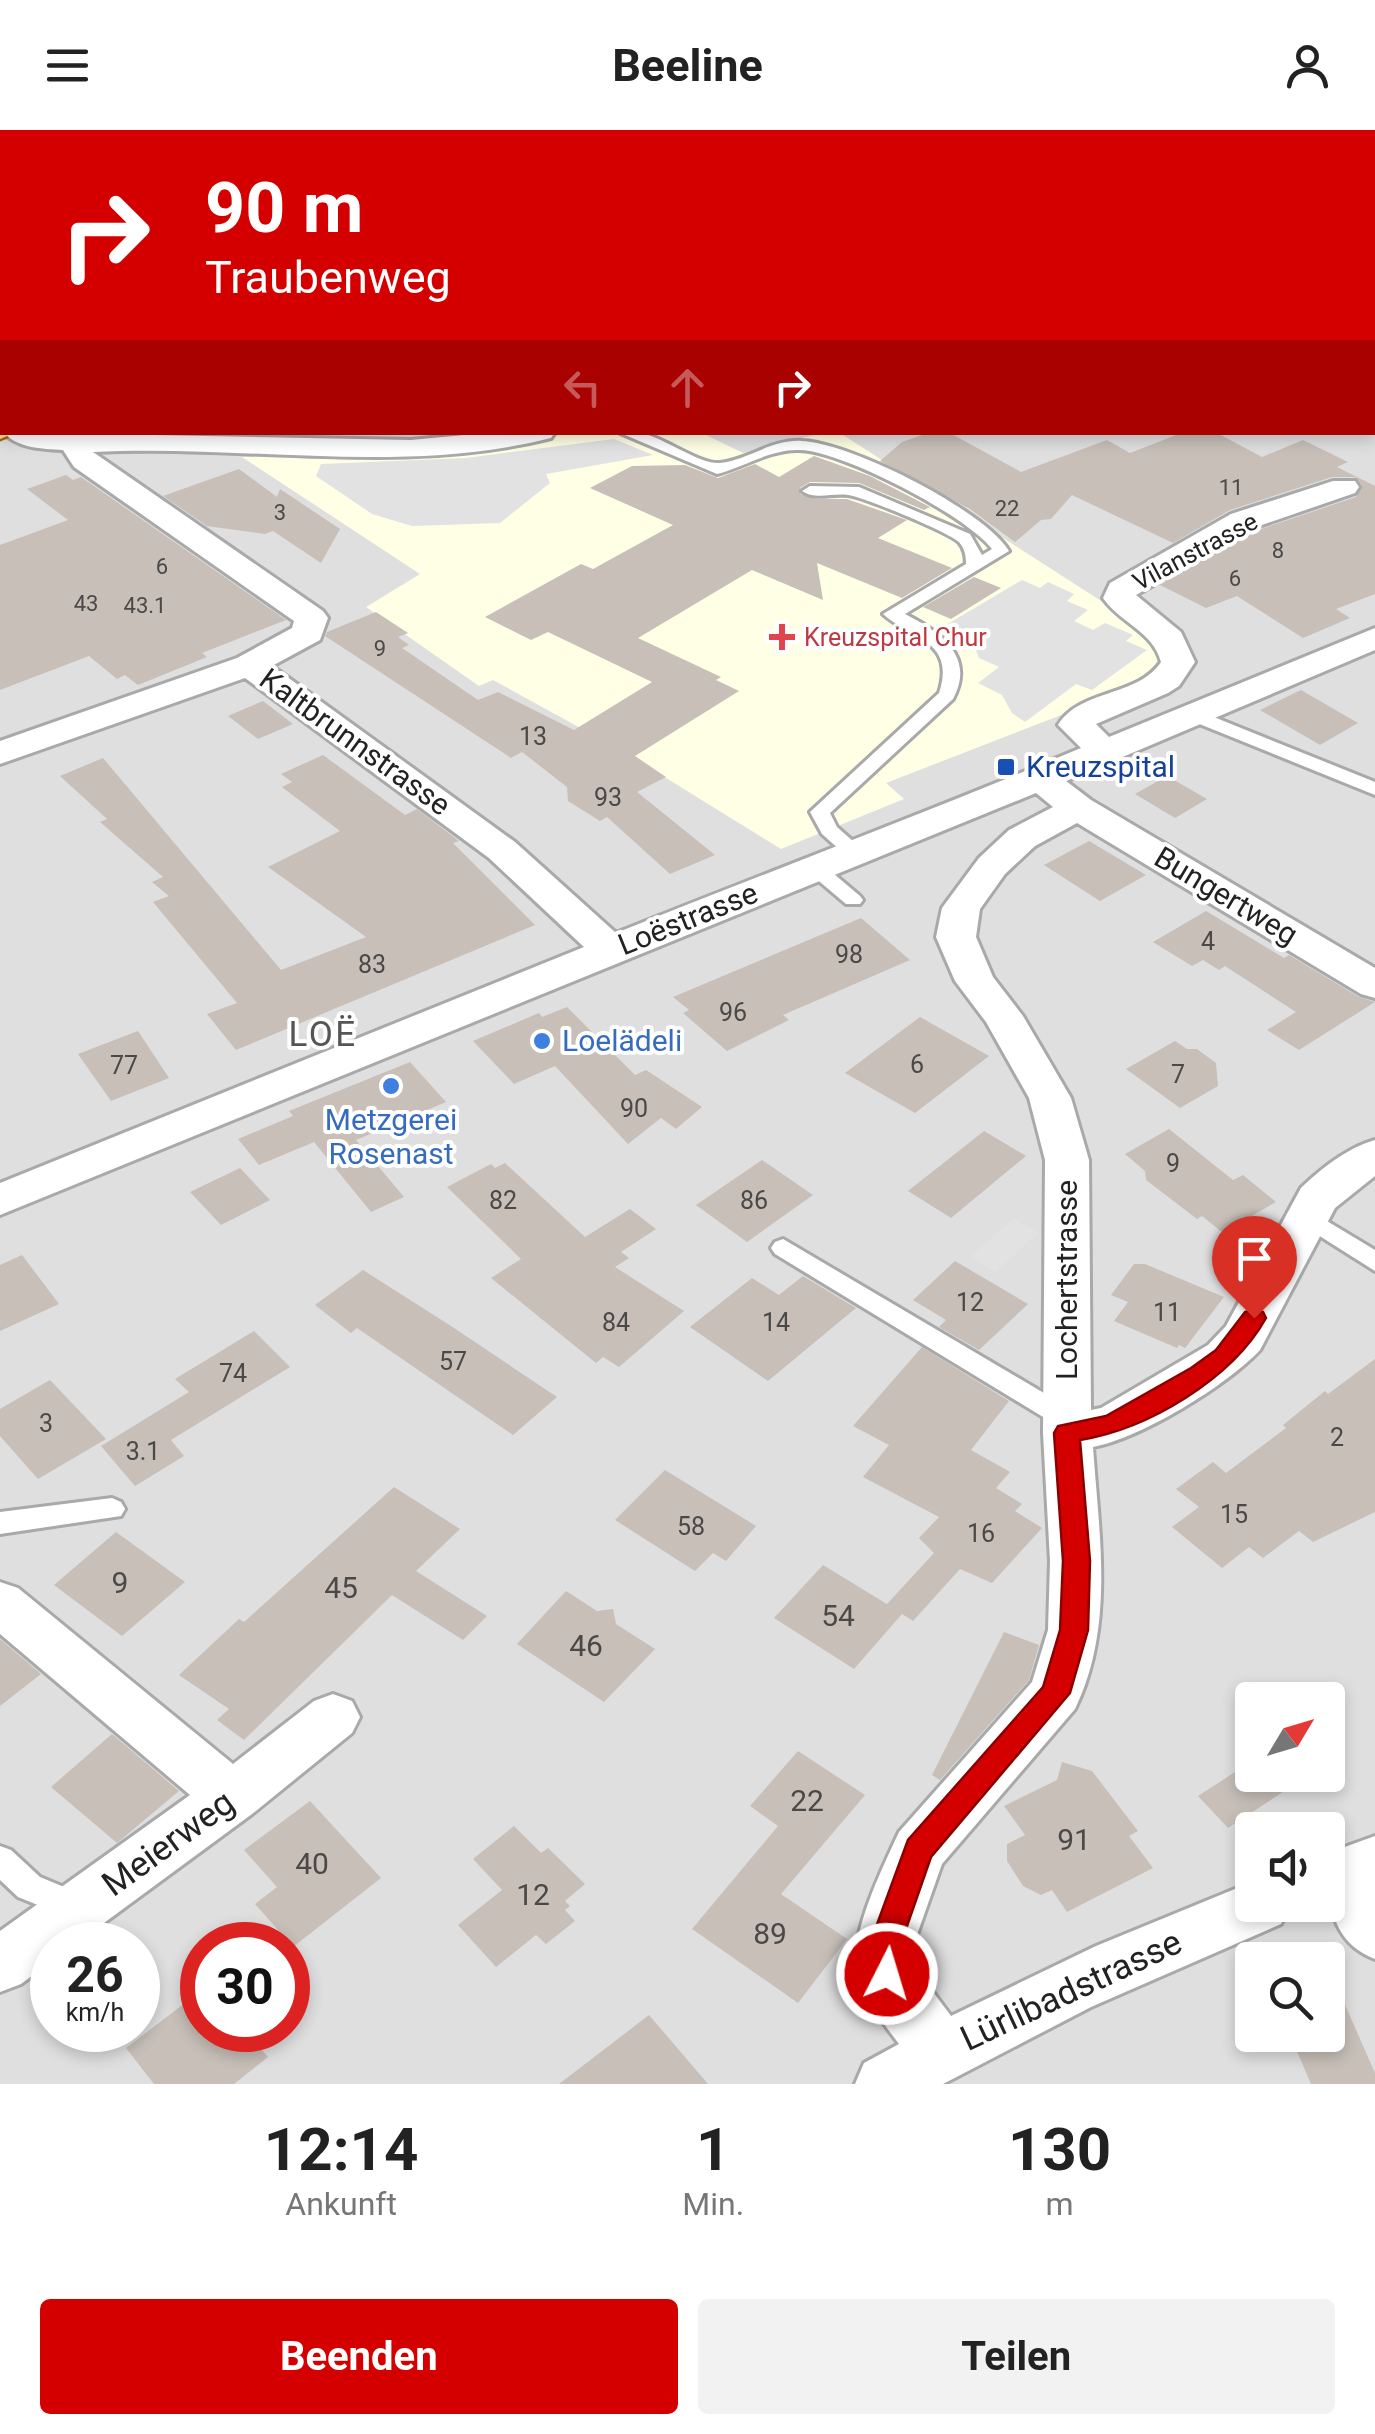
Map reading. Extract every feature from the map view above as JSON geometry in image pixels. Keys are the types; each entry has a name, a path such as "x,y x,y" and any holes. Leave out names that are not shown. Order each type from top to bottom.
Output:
{"street":[{"path":"25,435 39,440 79,442 261,439 437,448 522,435"},
{"name":"Kaltbrunnstrasse","path":"79,442 78,453 86,461 311,618 308,633 250,665 502,850 611,950"},
{"name":"Vilanstrasse","path":"1102,749 1080,732 1076,725 1080,718 1156,686 1167,679 1178,662 1176,645 1124,606 1119,598 1122,590 1242,521 1344,487"},
{"name":"Loëstrasse","path":"0,1200 814,867 856,854 1375,638"},
{"path":"0,752 250,665"},
{"path":"1038,777 1078,808"},
{"name":"Bungertweg","path":"1078,808 1375,984"},
{"name":"Lochertstrasse","path":"941,2052 894,1988 887,1974 884,1946 919,1850 1056,1693 1074,1630 1076,1561 1067,1426 1067,1160 1050,1098 1029,1057 975,981 956,938 960,908 992,866 1022,838 1078,808"},
{"path":"1067,1426 1112,1425 1225,1357 1243,1338 1307,1216 1334,1181 1375,1155"},
{"path":"0,1603 232,1797"},
{"name":"Meierweg","path":"0,1965 232,1797 333,1717"},
{"path":"1347,1872 1375,1932"},
{"name":"Lürlibadstrasse","path":"886,2084 941,2052 1142,1953 1235,1915"}],"lane":[{"path":"632,435 717,469 778,449 818,447 900,480 995,541 1001,551 892,614 923,631 947,651 954,680 947,696 820,812 829,830 856,854"},
{"path":"810,491 853,490 943,527 964,538 974,552 974,566"},
{"path":"1189,713 1375,789"},
{"path":"814,867 853,900"},
{"path":"1307,1216 1375,1262"},
{"path":"784,1248 1067,1426"},
{"path":"0,1523 112,1510"},
{"path":"0,1860 29,1887 79,1908"}],"shaded area":[{"path":"0,435 1375,435 1375,2084 0,2084"},
{"name":"Kreuzspital Chur","path":"559,435 706,435 743,453 814,435 843,435 1151,633 1165,660 1144,683 886,783 904,799 781,849 624,752 493,680 479,686 366,607 420,574 242,457 455,454 524,445"},
{"path":"614,439 653,455 546,474 550,483 500,523 412,526 372,514 316,476 321,464 466,458"},
{"path":"1022,580 1040,588 1048,582 1074,594 1067,601 1088,610 1074,621 1093,630 1105,623 1133,635 1126,641 1147,650 1092,690 1076,684 1025,722 1012,713 1002,695 978,683 999,667 979,658 970,634 946,625"},
{"path":"1014,1218 1039,1233 995,1272 970,1257"}],"building":[{"path":"922,435 953,435 1021,472 1107,440 1130,453 1176,435 1221,435 1262,457 1303,440 1348,462 1337,467 1375,486 1375,594 1336,609 1350,618 1303,638 1237,596 1206,608 1160,585 1255,531 1356,497 1362,485 1355,477 1332,477 1230,510 1173,543 1072,495 1051,519 1041,520 1015,542 970,509 880,461 902,442"},
{"path":"814,456 870,476 930,507 924,510 859,483 810,482 800,488 800,494 818,499 847,499 907,520 878,538 952,568 902,598 817,563 823,600 752,570 638,638 721,677 716,680 739,691 635,756 666,777 637,792 715,855 670,874 607,817 600,821 568,801 567,787 522,752 511,758 325,636 376,612 408,633 398,637 409,645 402,648 478,700 498,692 574,730 652,682 548,632 531,640 485,617 581,564 593,569 673,525 590,488 632,466 685,465 718,478 755,464 779,477"},
{"path":"239,469 277,497 280,489 340,529 321,563 273,531 265,534 207,526 163,496"},
{"path":"66,475 73,480 81,477 286,620 202,653 207,657 138,685 125,675 117,679 89,656 0,690 0,545 68,520 27,489"},
{"path":"974,577 1001,588 951,619 923,607"},
{"path":"1301,690 1358,723 1320,745 1260,710"},
{"path":"263,701 293,724 258,739 228,716"},
{"path":"323,755 405,815 417,809 459,841 453,843 535,925 236,1050 207,1014 237,1003 153,902 169,896 152,882 163,877 100,822 107,819 60,776 103,758 281,970 366,937 268,867 340,831 282,787 292,782 281,774"},
{"path":"1167,776 1207,799 1175,818 1135,794"},
{"path":"1089,841 1146,875 1100,901 1044,865"},
{"path":"1206,911 1284,958 1289,955 1359,997 1375,1002 1299,1050 1267,1030 1296,1012 1225,966 1219,970 1203,960 1192,966 1153,942"},
{"path":"861,918 910,960 783,1015 789,1020 727,1051 683,1013 689,1010 673,997"},
{"path":"567,1007 635,1075 646,1070 702,1107 676,1129 661,1118 628,1144 555,1066 514,1084 473,1041 539,1013 542,1017"},
{"path":"920,1017 989,1056 915,1113 845,1073"},
{"path":"138,1031 169,1078 111,1101 78,1054"},
{"path":"1175,1041 1187,1049 1197,1049 1216,1063 1218,1086 1180,1108 1126,1069"},
{"path":"410,1062 446,1102 356,1140 404,1197 371,1212 314,1142 259,1165 238,1139 293,1116 289,1111"},
{"path":"1169,1129 1233,1180 1243,1175 1276,1202 1223,1233 1202,1216 1197,1219 1146,1180 1145,1171 1125,1154"},
{"path":"984,1131 1026,1156 951,1218 908,1191"},
{"path":"762,1160 813,1195 747,1242 696,1205"},
{"path":"505,1163 585,1237 630,1209 656,1229 621,1252 629,1258 615,1267 684,1311 619,1367 603,1357 596,1363 491,1278 521,1259 447,1187 491,1164 495,1168"},
{"path":"240,1168 270,1200 221,1225 190,1192"},
{"path":"22,1255 59,1304 0,1331 0,1265"},
{"path":"955,1261 1028,1304 979,1350 939,1327 946,1320 913,1300"},
{"path":"1134,1264 1145,1264 1224,1297 1185,1348 1114,1321 1128,1302 1111,1295"},
{"path":"363,1270 557,1397 513,1435 357,1328 351,1333 315,1305"},
{"path":"803,1276 856,1308 768,1381 690,1327 752,1278 779,1295"},
{"path":"254,1331 290,1367 171,1440 184,1456 135,1486 101,1446 189,1392 175,1379"},
{"path":"922,1347 1009,1401 971,1450 1010,1472 996,1488 1022,1504 1015,1511 1042,1528 992,1583 960,1569 913,1621 902,1614 854,1669 774,1618 823,1565 895,1609 887,1604 934,1553 919,1538 939,1517 863,1477 889,1445 853,1426"},
{"path":"1375,1359 1375,1512 1313,1542 1299,1531 1263,1558 1249,1547 1222,1568 1172,1527 1199,1507 1176,1489 1213,1462 1226,1473 1286,1428 1283,1425 1325,1391 1328,1394"},
{"path":"50,1380 106,1439 38,1479 0,1436 0,1409"},
{"path":"665,1470 756,1526 726,1561 713,1553 695,1571 615,1520"},
{"path":"394,1487 460,1529 416,1571 487,1616 463,1640 392,1595 244,1740 217,1720 229,1709 179,1675"},
{"path":"116,1532 185,1582 122,1636 54,1585"},
{"path":"566,1591 597,1611 613,1609 616,1624 655,1649 604,1702 517,1644"},
{"path":"1004,1632 1039,1645 1029,1680 940,1780 932,1775"},
{"path":"0,1639 41,1674 0,1706"},
{"path":"112,1734 179,1791 117,1843 51,1787"},
{"path":"798,1751 865,1795 781,1894 847,1939 798,2003 692,1929 778,1826 750,1806"},
{"path":"1062,1762 1092,1771 1138,1831 1129,1836 1153,1868 1067,1912 1052,1890 1041,1895 1023,1886 1007,1861 1007,1844 1025,1835 1004,1806 1057,1780"},
{"path":"1235,1772 1235,1792 1283,1792 1252,1812 1235,1812 1235,1823 1228,1828 1198,1796"},
{"path":"310,1801 381,1878 310,1934 310,1922 271,1922 255,1904 277,1887 244,1850"},
{"path":"514,1826 541,1853 548,1848 585,1884 565,1901 570,1906 565,1910 575,1921 546,1944 536,1935 496,1967 458,1925 502,1890 473,1859"},
{"path":"1345,2005 1375,2073 1375,2084 1311,2084 1297,2052 1345,2052"},
{"path":"180,2007 180,2052 264,2052 268,2057 234,2084 154,2084 129,2052 160,2052 160,2022"},
{"path":"649,2015 708,2084 559,2084"}],"place":[{"name":"Kreuzspital Chur","path":"782,637"},
{"name":"Kreuzspital","path":"1006,767"},
{"name":"Loelädeli","path":"542,1041"},
{"name":"Metzgerei Rosenast","path":"391,1086"}],"district":[{"name":"LOË","path":"323,1034"}],"route":[{"path":"887,1974 884,1946 919,1850 1032,1725 1056,1693 1066,1664 1074,1630 1076,1561 1067,1433 1112,1425 1200,1375 1225,1357 1243,1338 1254,1318"}]}
